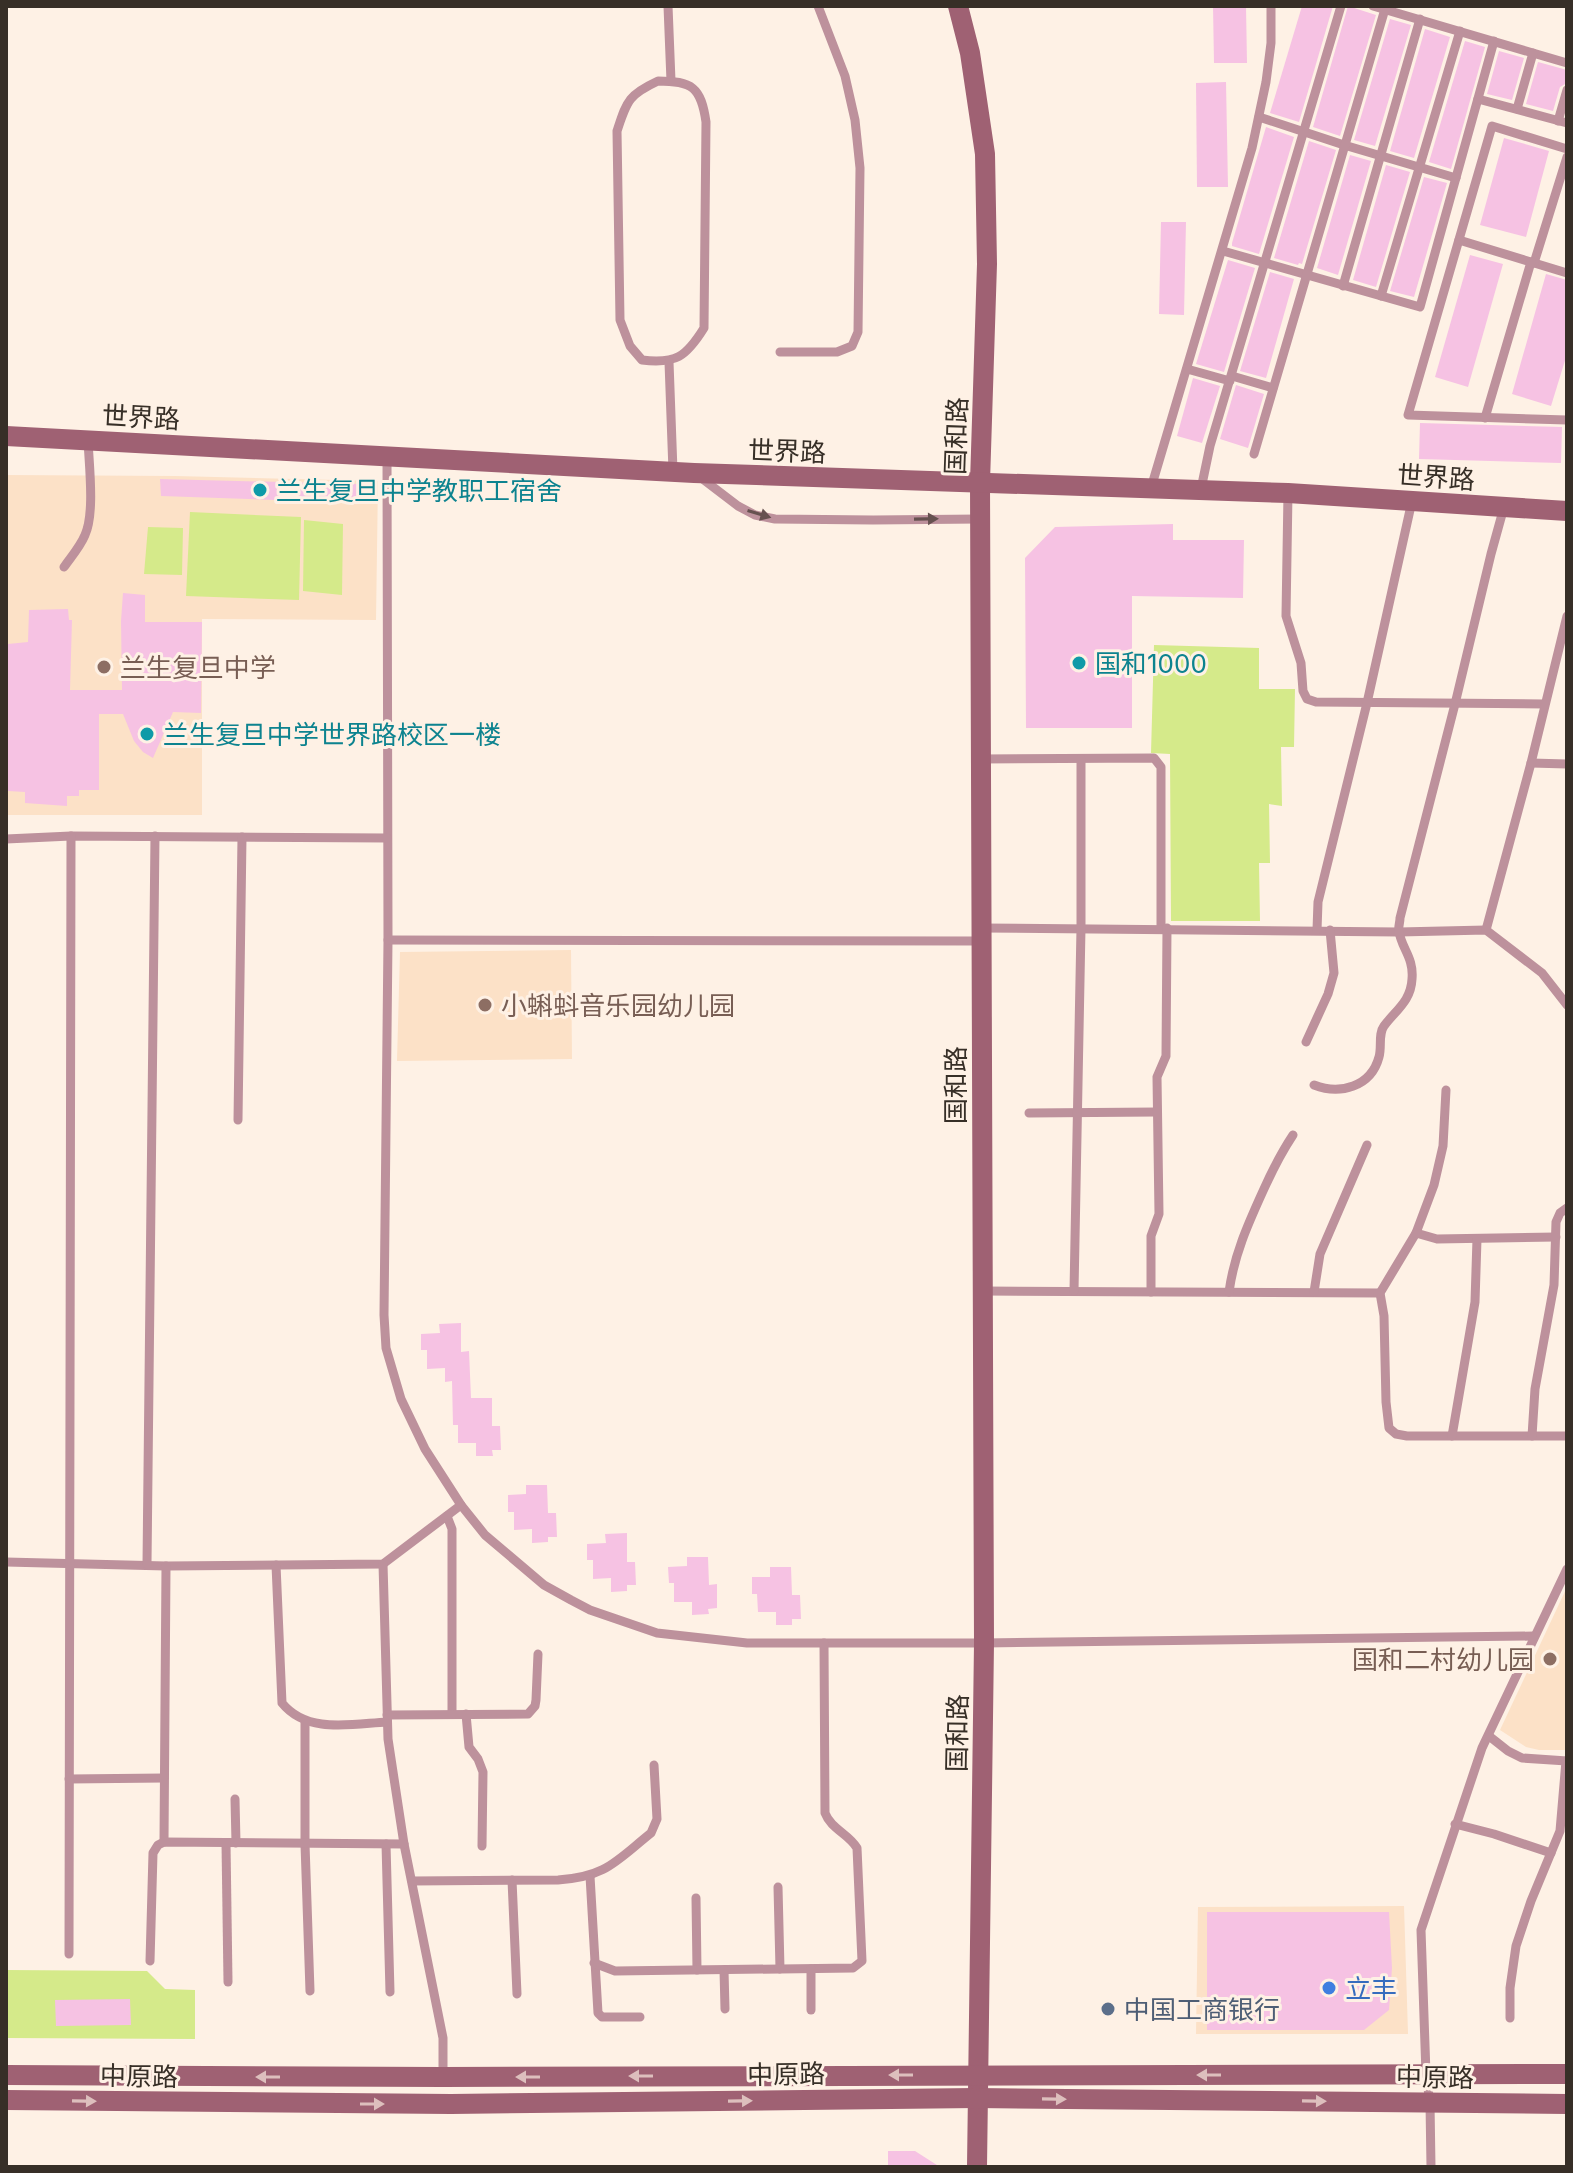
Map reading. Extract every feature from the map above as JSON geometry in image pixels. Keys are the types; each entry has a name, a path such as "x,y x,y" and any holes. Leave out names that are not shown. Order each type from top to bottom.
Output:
{"street":[{"name":"国和路","path":"958,6 970,53 985,154 987,264 980,482 984,1643 977,2167"},
{"name":"世界路","path":"6,436 828,479 1288,493 1567,511"},
{"name":"中原路","path":"6,2075 1567,2074"},
{"name":"中原路","path":"6,2100 451,2104 976,2098 1567,2104"}],"lane":[{"path":"668,6 671,81"},
{"path":"780,352 837,352 852,346 858,332 860,168 855,120 845,76 818,6"},
{"path":"1151,488 1252,148 1266,82 1271,43 1271,6"},
{"path":"1201,489 1210,446 1341,6"},
{"path":"1373,6 1567,63"},
{"path":"1254,454 1385,9"},
{"path":"1343,286 1420,19"},
{"path":"1381,296 1460,31"},
{"path":"1223,251 1420,307 1494,41"},
{"path":"1517,109 1533,53"},
{"path":"658,81 680,81 695,89 704,105 706,122 704,328 696,342 669,362 642,360 630,346 620,320 617,131 626,105 637,91 658,81"},
{"path":"1478,99 1563,122 1567,90"},
{"path":"1259,117 1456,178"},
{"path":"1567,149 1492,126 1408,415 1567,420"},
{"path":"1485,418 1567,157"},
{"path":"1459,240 1567,273"},
{"path":"669,362 673,471"},
{"path":"1187,369 1273,388"},
{"path":"64,567 79,547 88,525 88,440"},
{"path":"387,455 386,1348 401,1399 419,1437 461,1505 485,1535 544,1585 590,1610 657,1633 747,1643 1534,1636"},
{"path":"694,473 738,506 755,515 775,519 980,519"},
{"path":"1288,493 1286,616 1301,663 1303,691 1307,699 1316,702 1544,704"},
{"path":"1317,930 1318,902 1412,501"},
{"path":"1314,1085 1343,1090 1356,1086 1369,1076 1380,1055 1382,1028 1409,996 1411,962 1399,932 1406,892 1504,507"},
{"path":"1486,930 1567,616"},
{"path":"980,759 1154,758 1161,767 1166,1056 1157,1077 1159,1214 1151,1236 1151,1292"},
{"path":"1074,1291 1081,759"},
{"path":"1531,763 1567,764"},
{"path":"6,839 71,836 387,838"},
{"path":"69,1954 71,836"},
{"path":"147,1564 155,836"},
{"path":"238,1120 242,837"},
{"path":"388,940 980,934 1081,928 1399,932 1486,930 1542,973 1567,1005"},
{"path":"1306,1042 1334,973 1330,930"},
{"path":"1446,1090 1443,1146 1434,1185 1416,1233 1380,1293 1384,1316 1389,1428 1396,1434 1407,1436 1567,1436"},
{"path":"1029,1113 1157,1112"},
{"path":"1229,1292 1242,1237 1282,1151 1293,1135"},
{"path":"1314,1292 1320,1254 1367,1145"},
{"path":"1532,1436 1535,1389 1554,1285 1556,1222 1560,1213 1567,1208"},
{"path":"1416,1233 1437,1239 1556,1237"},
{"path":"1452,1436 1475,1302 1477,1239"},
{"path":"983,1291 1380,1293"},
{"path":"6,1562 166,1566 383,1564 461,1505"},
{"path":"447,1516 452,1529 452,1714"},
{"path":"383,1564 388,1739 404,1844 443,2038 443,2077"},
{"path":"276,1565 281,1698 287,1709 305,1721 320,1724 452,1714 524,1714 532,1711 536,1700 538,1654"},
{"path":"164,1842 166,1566"},
{"path":"1431,2167 1421,1930 1482,1748 1567,1569"},
{"path":"594,1963 615,1971 853,1968 862,1961 857,1848 832,1825 825,1813 824,1643"},
{"path":"466,1714 469,1747 483,1772 482,1846"},
{"path":"305,1721 310,1991"},
{"path":"1489,1736 1522,1758 1567,1761 1564,1833 1551,1853 1516,1946 1510,1988 1510,2018"},
{"path":"412,1881 575,1879 609,1867 651,1833 655,1826 654,1765"},
{"path":"69,1779 164,1778"},
{"path":"228,1982 235,1799"},
{"path":"1455,1824 1551,1853"},
{"path":"150,1961 153,1853 164,1842 404,1844"},
{"path":"386,1844 390,1992"},
{"path":"590,1876 598,2013 602,2017 640,2017"},
{"path":"512,1880 517,1994"},
{"path":"778,1887 780,1969"},
{"path":"696,1898 697,1970"},
{"path":"811,1969 811,2010"},
{"path":"724,1970 725,2009"}],"shaded area":[{"name":"兰生复旦中学","path":"6,475 378,481 376,620 202,619 202,815 6,815"},
{"name":"小蝌蚪音乐园幼儿园","path":"571,950 572,1059 397,1061 400,952"},
{"name":"国和二村幼儿园","path":"1567,1587 1567,1750 1539,1750 1526,1747 1500,1730"},
{"path":"1404,1906 1408,2034 1196,2034 1198,1907"}],"green space":[{"path":"190,512 301,517 299,600 186,596"},
{"path":"304,520 343,524 342,595 303,591"},
{"path":"148,527 183,528 182,575 144,574"},
{"path":"1154,645 1259,648 1259,689 1295,689 1294,747 1281,747 1282,806 1269,804 1270,863 1259,863 1260,921 1171,921 1170,754 1151,753"},
{"path":"6,1970 147,1971 165,1989 195,1990 195,2039 6,2038"}],"building":[{"path":"1213,6 1246,6 1247,63 1214,63"},
{"path":"1302,6 1333,6 1299,122 1270,113"},
{"path":"1348,6 1376,15 1340,136 1313,127"},
{"path":"1390,19 1411,25 1375,146 1354,140"},
{"path":"1425,29 1450,37 1414,158 1390,151"},
{"path":"1465,41 1485,47 1451,169 1429,162"},
{"path":"1499,51 1524,58 1512,100 1487,94"},
{"path":"1538,62 1567,70 1567,83 1560,87 1553,111 1526,104"},
{"path":"1226,82 1228,187 1197,187 1196,83"},
{"path":"1266,127 1294,137 1259,254 1232,246 1232,243"},
{"path":"1504,138 1549,151 1526,237 1480,225"},
{"path":"1309,141 1336,150 1302,264 1298,265 1274,258"},
{"path":"1350,155 1371,161 1338,275 1317,268"},
{"path":"1386,165 1410,172 1376,287 1353,280"},
{"path":"1424,177 1447,183 1414,297 1390,291"},
{"path":"1161,222 1186,222 1184,315 1159,314"},
{"path":"1470,255 1503,264 1468,387 1435,377"},
{"path":"1228,260 1255,268 1224,372 1196,364"},
{"path":"1270,272 1294,279 1266,378 1240,371"},
{"path":"1546,274 1567,280 1567,354 1551,406 1512,394"},
{"path":"1193,378 1220,386 1202,443 1177,436"},
{"path":"1236,385 1264,394 1248,448 1220,439"},
{"path":"1420,423 1562,427 1561,463 1419,459"},
{"name":"兰生复旦中学教职工宿舍","path":"160,479 359,484 359,503 161,496"},
{"name":"国和1000","path":"1173,524 1173,540 1244,540 1243,598 1132,596 1132,728 1026,728 1025,558 1055,527"},
{"path":"123,593 145,595 145,622 202,622 201,713 173,712 153,758 134,741 123,714 99,714 99,790 79,790 79,796 67,796 67,806 25,803 25,792 8,791 8,644 28,642 29,610 68,609 69,620 72,620 70,690 122,690"},
{"path":"461,1323 461,1352 469,1351 471,1398 492,1398 492,1426 500,1426 501,1450 492,1450 493,1456 476,1456 476,1443 458,1443 458,1425 453,1425 452,1381 445,1382 445,1368 427,1369 427,1350 421,1350 421,1334 440,1333 439,1324"},
{"path":"526,1485 547,1485 548,1513 556,1513 557,1537 548,1537 548,1542 532,1543 532,1529 514,1530 514,1512 508,1512 508,1495 526,1494"},
{"path":"627,1533 627,1562 635,1562 636,1585 627,1585 627,1591 611,1592 611,1578 593,1579 593,1560 587,1560 587,1544 606,1543 605,1534"},
{"path":"687,1557 708,1557 709,1585 717,1584 717,1608 708,1609 709,1614 692,1615 692,1602 674,1602 674,1583 669,1583 668,1567 687,1566"},
{"path":"770,1567 791,1567 792,1595 800,1595 801,1619 792,1619 792,1625 776,1625 776,1612 758,1612 757,1594 752,1594 752,1577 770,1577"},
{"path":"1207,1912 1389,1912 1392,1968 1389,2010 1364,2030 1207,2030"},
{"path":"130,1999 131,2025 56,2026 55,2000"},
{"path":"888,2151 915,2151 940,2167 888,2167"}],"place":[{"name":"兰生复旦中学教职工宿舍","path":"260,490"},
{"name":"国和1000","path":"1079,663"},
{"name":"兰生复旦中学","path":"104,667"},
{"name":"兰生复旦中学世界路校区一楼","path":"147,734"},
{"name":"小蝌蚪音乐园幼儿园","path":"485,1005"},
{"name":"国和二村幼儿园","path":"1550,1659"},
{"name":"立丰","path":"1329,1988"},
{"name":"中国工商银行","path":"1108,2009"}]}
